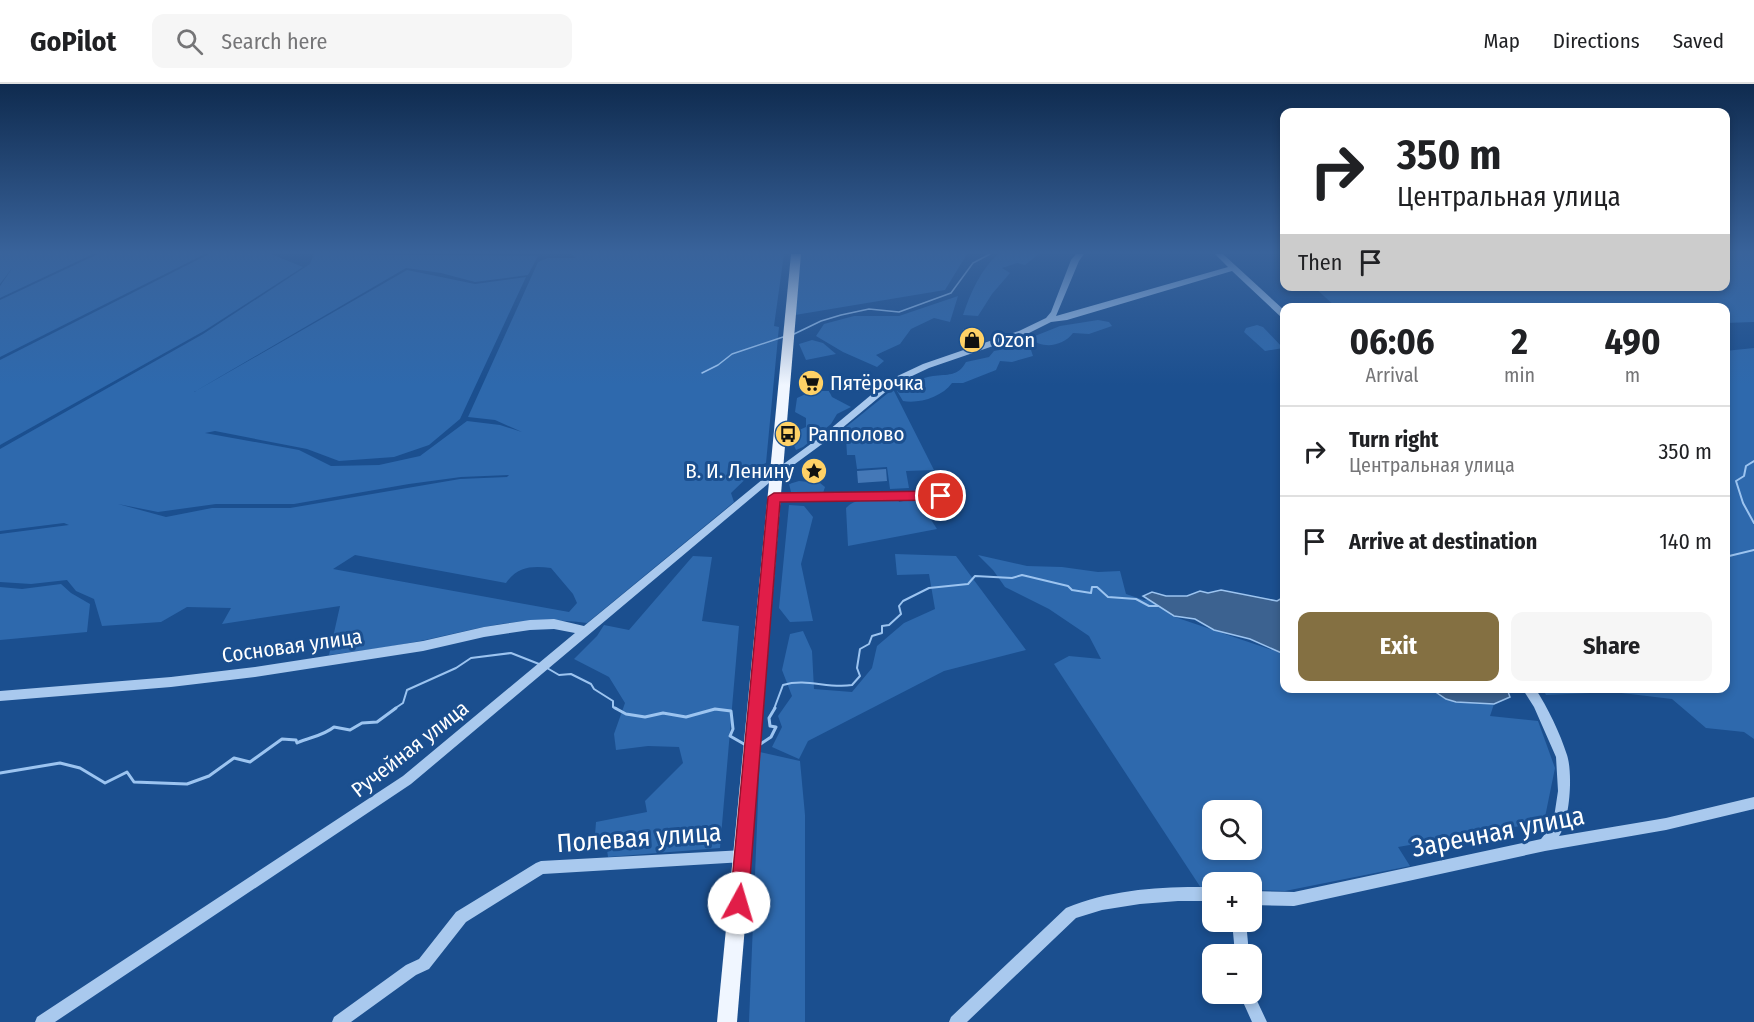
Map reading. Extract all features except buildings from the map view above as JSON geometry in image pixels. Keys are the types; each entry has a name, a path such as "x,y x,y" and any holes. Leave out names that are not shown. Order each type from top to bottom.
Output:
{"main road":[{"path":"727,1022 744,856 792,298"}],"street":[{"path":"1049,320 1055,313 1061,298"},
{"name":"Ручейная улица","path":"42,1022 407,780 777,473 902,377 1049,320 1064,318 1132,298"},
{"path":"1265,298 1280,311"},
{"path":"774,497 941,496"},
{"name":"Сосновая улица","path":"0,696 255,672 423,646 484,632 530,626 554,624 587,631"},
{"path":"1531,693 1539,704 1562,757 1564,791 1559,826 1545,845"},
{"name":"Заречная улица","path":"1262,898 1294,899 1545,845 1666,824 1754,803"},
{"name":"Полевая улица","path":"339,1022 411,970 424,964 461,917 541,868 744,856"},
{"path":"956,1022 1071,913 1087,905 1174,894 1202,894"},
{"path":"1251,1004 1260,1022"}],"shaded area":[{"path":"5,298 118,298 0,357 0,300"},
{"path":"123,298 255,298 204,331 0,445 0,360"},
{"path":"258,298 355,298 194,392 359,298 516,298 460,419 429,445 394,457 339,461 307,449 215,431 205,433 299,450 331,466 379,465 420,456 467,421 500,425 522,432 495,420 468,417 522,298 778,298 774,326 779,327 766,463 759,466 731,493 734,502 587,623 522,621 409,643 329,655 340,606 222,624 231,608 187,607 161,622 102,626 94,599 76,591 67,580 31,584 0,582 0,534 69,525 64,523 0,531 0,449 203,334","holes":["509,475 507,477 460,479 290,508 212,508 166,517 118,504 158,512 216,504 294,504 461,477","355,555 506,583 515,573 526,568 551,568 573,594 577,603 569,612 333,569"]},
{"path":"797,298 898,298 795,315"},
{"path":"957,298 950,322 934,318 911,329 900,344 876,355 884,361 877,367 843,352 816,336 824,324 854,316 899,316"},
{"path":"969,298 990,298 978,316 963,315"},
{"path":"1326,298 1754,298 1754,322 1730,323 1730,303 1332,303"},
{"path":"1098,320 1109,322 1112,326 1089,334 1073,333 1064,341 1053,345 1041,344 1030,338 1060,326"},
{"path":"1257,325 1263,327 1280,345 1280,348 1265,351 1244,332 1246,328"},
{"path":"812,340 823,343 836,354 806,360 799,344"},
{"path":"1020,346 1031,350 1033,356 1012,362 1000,361 996,370 963,383 952,383 936,396 909,402 903,401 897,391 924,378 956,372 966,362 989,357 994,351"},
{"path":"1754,348 1754,739 1744,732 1706,728 1672,699 1621,693 1730,693 1730,350"},
{"path":"893,389 934,470 906,471 909,488 890,489 887,467 857,469 855,455 847,455 846,438 831,439"},
{"path":"812,391 829,391 832,397 851,407 837,414 831,424 796,450 792,441 799,430 806,427 806,418 795,412 797,398"},
{"path":"799,481 820,483 825,487 823,493 791,492 789,484"},
{"path":"898,498 899,502 917,498 937,529 848,546 846,508 863,499"},
{"path":"789,505 804,506 813,517 801,564 813,621 790,622 779,608"},
{"path":"895,554 956,556 1026,650 944,671 808,741 799,759 772,747 782,727 778,716 792,696 782,670 790,634 803,631 812,651 814,689 852,692 872,668 877,646 904,623 935,609 929,574 897,575"},
{"path":"978,555 1027,566 1062,567 1098,572 1120,571 1126,594 1144,600 1151,599 1172,616 1280,653 1280,693 1437,693 1446,699 1494,704 1490,716 1538,721 1555,768 1544,822 1398,847 1410,866 1285,891 1262,890 1262,872 1202,872 1201,888 1054,664 1069,656 1101,659 1089,636 1049,609 1005,587"},
{"path":"693,556 712,557 702,621 739,626 720,848 608,857 606,843 595,835 596,822 647,812 645,801 683,763 679,747 648,746 616,750 614,734 625,703 609,677 574,659 597,636 604,625 629,630"},
{"path":"61,584 90,604 87,632 0,640 0,587 22,589"},
{"path":"1221,590 1277,601 1280,599 1280,652 1250,639 1214,630 1195,619 1174,616 1143,596 1152,592 1166,596 1187,596 1200,591 1208,593"},
{"path":"1437,693 1508,693 1510,697 1494,704 1456,702"},
{"path":"1545,693 1591,693 1546,695"},
{"path":"760,752 800,761 805,815 805,1022 749,1022"}],"waterway":[{"path":"792,335 821,321 841,315 869,309 899,312 938,298"},
{"path":"702,373 718,365 732,354 783,337"},
{"path":"1754,461 1746,466 1744,476 1736,481 1743,503 1754,523"},
{"path":"1730,556 1754,550"},
{"path":"774,709 783,685 792,683 852,685 860,676 857,668 860,649 869,644 872,636 882,633 882,626 889,625 901,614 899,606 903,601 929,588 968,584 975,576 1012,578 1022,575 1068,586 1072,590 1091,593 1092,587 1097,587 1108,597 1136,599 1149,606 1158,606"},
{"path":"394,709 403,703 407,690 456,668 471,658 511,653 539,664"},
{"path":"547,668 559,675 571,674 591,684 594,689 613,701 615,708"},
{"path":"0,773 60,763 80,768 105,783 127,772 134,782 187,784 209,776 234,758 250,762 282,739 296,740 297,743 334,727 350,730 362,723 377,722 396,708"},
{"path":"615,708 626,714 645,717 663,713 686,717 715,709"},
{"path":"759,745 771,737 776,727 770,726 769,718 775,708"},
{"path":"715,709 731,711 733,729 730,736 744,744"}],"place":[{"name":"Ozon","path":"972,340"},
{"name":"Пятёрочка","path":"811,383"},
{"name":"Рапполово","path":"788,434"},
{"name":"В. И. Ленину","path":"814,471"}],"route":[{"path":"739,903 774,497 941,496"}]}
